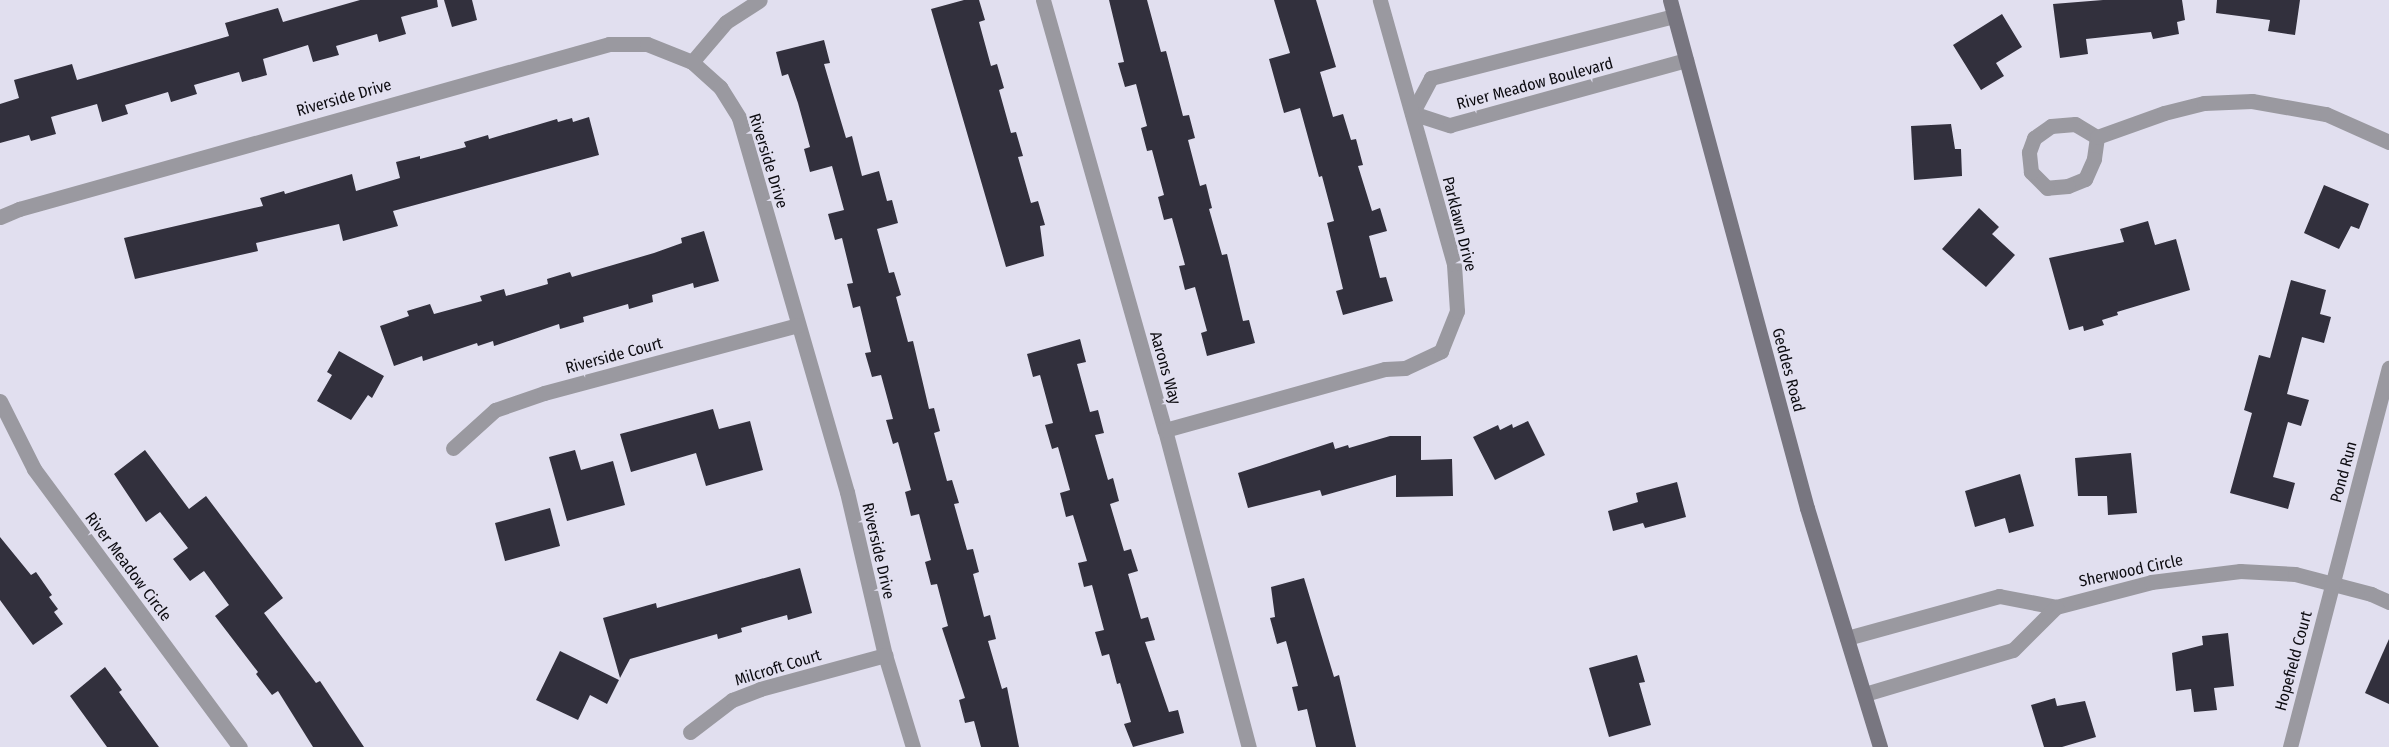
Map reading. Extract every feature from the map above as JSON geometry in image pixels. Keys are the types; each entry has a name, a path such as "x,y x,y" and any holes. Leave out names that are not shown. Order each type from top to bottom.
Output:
{"main road":[{"name":"Geddes Road","path":"1670,0 1807,508 1880,747"}],"street":[{"path":"692,62 726,22 760,0"},
{"name":"Aarons Way","path":"1043,0 1165,430 1249,747"},
{"name":"Parklawn Drive","path":"1165,430 1385,369 1405,368 1441,351 1457,311 1454,264 1380,0"},
{"name":"River Meadow Boulevard","path":"1674,16 1431,78 1412,113 1450,125 1686,60"},
{"name":"Riverside Drive","path":"0,217 19,209 609,44 647,44 692,62 720,87 738,118 846,492 885,655 913,747"},
{"path":"2097,137 2164,113 2204,104 2252,101 2290,105 2326,114 2389,142"},
{"path":"2075,124 2097,137 2094,159 2085,179 2068,186 2047,188 2031,172 2029,152 2034,138 2051,126 2075,124"},
{"name":"Riverside Court","path":"453,448 494,410 544,393 798,326"},
{"name":"Pond Run","path":"2333,584 2389,368"},
{"name":"River Meadow Circle","path":"0,401 34,470 240,747"},
{"name":"Sherwood Circle","path":"1847,638 1999,596 2056,607 2151,582 2240,571 2295,574 2389,602"},
{"name":"Hopefield Court","path":"2290,747 2333,584"},
{"path":"1865,694 2013,650 2056,607"},
{"name":"Milcroft Court","path":"690,732 732,700 753,692 885,655"}],"building":[{"path":"360,0 437,0 438,7 401,17 406,34 379,42 377,34 336,46 339,55 313,62 308,45 263,59 267,75 242,82 239,72 194,85 197,94 171,102 168,92 125,105 128,114 102,122 97,104 51,117 56,134 31,141 29,135 0,143 0,104 19,98 14,80 72,64 77,80 229,36 225,23 278,8 283,22"},
{"path":"444,0 472,0 477,20 452,27"},
{"path":"964,0 979,0 985,20 979,22 991,66 997,64 1004,88 999,90 1011,133 1016,132 1023,156 1018,157 1031,203 1038,201 1045,225 1040,226 1044,256 1006,267 931,9"},
{"path":"1109,0 1147,0 1161,52 1166,51 1183,116 1189,115 1195,138 1188,140 1200,186 1206,184 1212,208 1209,209 1222,255 1227,254 1243,321 1249,320 1255,343 1207,356 1201,333 1207,331 1195,287 1185,290 1179,266 1185,265 1172,218 1164,220 1158,197 1164,195 1152,150 1147,151 1141,128 1147,126 1136,84 1125,87 1118,63 1124,62"},
{"path":"1274,0 1316,0 1336,67 1320,72 1333,117 1343,114 1351,140 1356,139 1363,165 1358,166 1372,211 1380,208 1387,231 1369,236 1380,278 1386,277 1393,301 1343,315 1336,291 1343,289 1327,223 1334,221 1322,176 1319,177 1300,108 1284,113 1269,59 1290,53"},
{"path":"2103,0 2182,0 2185,20 2177,22 2179,34 2153,39 2151,32 2086,39 2088,54 2060,58 2053,4"},
{"path":"2217,0 2300,0 2295,35 2268,31 2270,20 2216,13"},
{"path":"2002,14 2022,47 1996,63 2004,76 1981,90 1953,45"},
{"path":"824,40 830,63 824,64 846,138 852,136 862,176 879,171 887,201 892,200 898,223 877,229 889,273 894,272 901,295 896,297 908,342 913,341 929,409 934,408 940,431 934,433 947,481 952,480 959,503 954,504 967,550 973,549 979,572 973,574 984,617 990,615 996,639 988,641 1002,689 1007,687 1019,747 981,747 974,721 965,723 959,700 965,698 942,628 948,626 937,584 931,585 925,562 931,560 919,514 911,516 905,492 911,490 898,442 893,444 886,420 893,419 881,375 872,377 865,353 871,352 860,306 853,308 847,284 853,283 842,238 835,240 828,214 844,210 832,166 810,172 804,149 810,147 798,103 788,74 782,76 776,52"},
{"path":"589,117 599,155 393,211 398,226 343,241 339,224 256,243 258,251 135,279 124,238 263,206 260,198 284,191 285,194 352,174 356,191 400,178 396,162 420,156 420,159 466,147 464,142 488,135 489,139 557,119 558,122 572,118 573,122"},
{"path":"1951,124 1955,149 1961,149 1962,176 1914,180 1911,126"},
{"path":"2324,185 2369,204 2359,229 2351,226 2339,249 2304,233"},
{"path":"1979,208 1999,227 1992,234 2015,255 1986,287 1942,249"},
{"path":"2148,221 2155,245 2176,239 2190,290 2117,312 2118,315 2102,320 2104,325 2084,331 2083,326 2069,330 2049,258 2124,242 2120,229"},
{"path":"704,231 719,281 694,288 693,283 652,295 653,302 629,309 628,304 583,317 584,322 560,329 559,324 494,346 493,341 478,346 477,343 423,361 422,356 394,366 380,326 409,316 407,311 430,304 434,314 482,301 480,296 504,289 506,296 548,284 547,279 570,272 572,277 654,253 682,243 681,238"},
{"path":"2291,280 2326,290 2320,314 2331,317 2324,343 2302,337 2287,394 2309,400 2301,426 2288,422 2273,477 2295,483 2288,509 2230,493 2252,413 2244,410 2259,355 2270,358"},
{"path":"1080,339 1086,362 1077,364 1090,412 1098,410 1104,433 1095,435 1108,480 1113,478 1119,501 1110,504 1124,551 1131,549 1138,571 1128,574 1141,619 1148,617 1155,640 1145,642 1169,712 1178,710 1184,733 1133,747 1124,724 1131,722 1120,683 1117,684 1109,654 1102,656 1095,632 1104,630 1092,585 1084,587 1078,563 1087,561 1073,515 1066,517 1060,493 1070,490 1058,447 1052,449 1045,425 1053,423 1040,375 1033,377 1027,354"},
{"path":"339,351 384,376 372,398 368,395 351,420 317,401 332,375 327,372"},
{"path":"713,409 719,429 750,421 763,470 706,486 696,453 631,472 620,434"},
{"path":"1528,421 1545,455 1495,480 1473,437 1498,425 1500,430 1512,424 1513,428"},
{"path":"1390,436 1421,436 1421,460 1452,459 1453,496 1396,497 1396,475 1322,496 1320,490 1248,508 1238,473 1333,442 1335,449 1348,445 1349,448"},
{"path":"145,450 189,509 206,496 283,598 264,613 316,683 320,681 364,747 313,747 278,691 272,695 256,674 258,672 215,616 229,605 204,571 190,581 173,559 188,548 160,512 146,522 114,474"},
{"path":"575,450 581,470 613,461 625,505 567,521 549,457"},
{"path":"2131,453 2137,513 2108,515 2107,496 2078,496 2075,458"},
{"path":"2020,474 2034,526 2009,533 2005,518 1975,527 1965,491"},
{"path":"1677,482 1686,517 1645,528 1643,523 1613,531 1608,511 1638,502 1636,493"},
{"path":"550,508 560,546 505,561 495,523"},
{"path":"0,537 31,575 36,572 52,595 49,597 58,609 54,612 63,624 33,645 0,600"},
{"path":"800,568 812,613 788,620 787,615 741,628 742,632 718,639 717,634 630,659 620,678 603,618 656,603 657,608"},
{"path":"1304,578 1334,677 1339,675 1356,747 1316,747 1307,709 1298,711 1292,687 1298,686 1286,641 1277,644 1270,618 1275,617 1271,587"},
{"path":"2228,633 2234,686 2214,688 2217,710 2194,712 2191,689 2176,691 2172,653 2203,645 2202,636"},
{"path":"2389,639 2389,704 2365,693"},
{"path":"560,651 619,680 607,704 590,695 578,720 536,700"},
{"path":"1637,655 1645,682 1639,683 1651,725 1609,737 1589,668"},
{"path":"105,667 122,690 119,692 159,747 107,747 70,696"},
{"path":"2055,698 2057,706 2085,701 2096,737 2062,747 2044,747 2031,705"}]}
